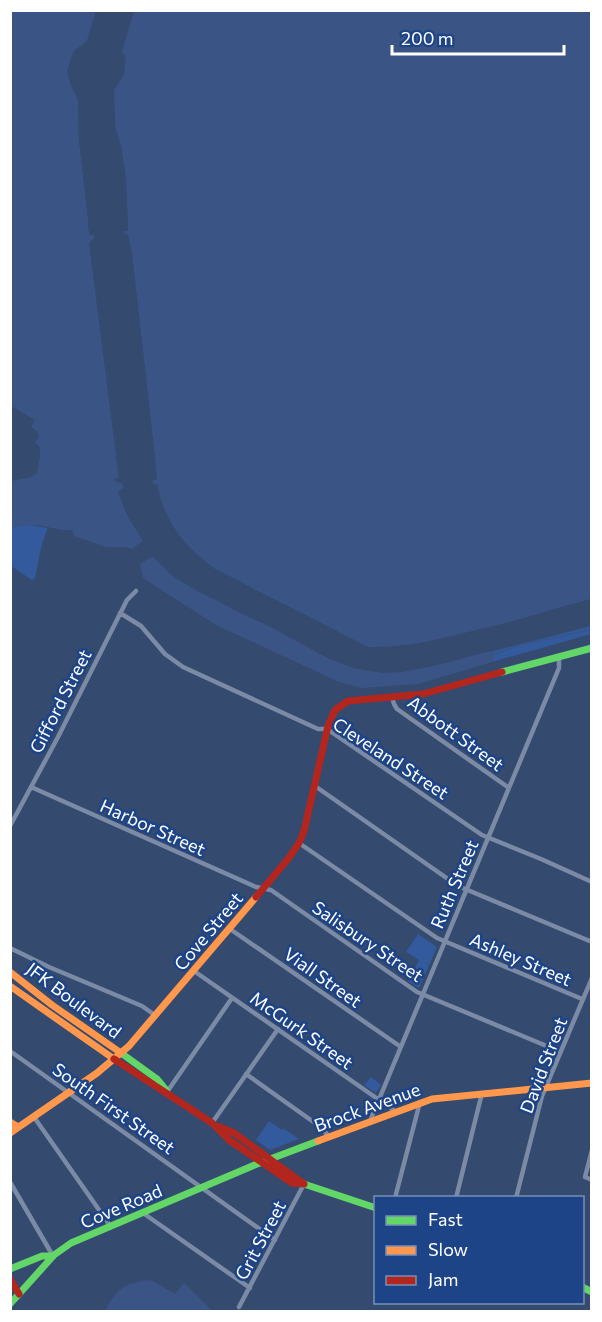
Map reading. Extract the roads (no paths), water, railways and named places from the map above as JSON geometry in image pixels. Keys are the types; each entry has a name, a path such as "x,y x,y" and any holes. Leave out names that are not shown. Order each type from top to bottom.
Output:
{"main road":[{"path":"392,697 428,693 591,648"},
{"name":"Cove Street","path":"10,1133 69,1093 121,1053 156,1016 264,889 299,843 306,826 327,729 335,710 353,700 392,697"},
{"name":"JFK Boulevard","path":"10,972 52,1005 157,1079 167,1092"},
{"name":"JFK Boulevard","path":"10,986 152,1086 167,1092"},
{"name":"Brock Avenue","path":"263,1163 420,1102 482,1093 591,1083"},
{"path":"167,1092 215,1124 234,1133 304,1184"},
{"path":"10,1122 18,1127"},
{"path":"215,1124 230,1140 292,1183 304,1184 374,1208"},
{"name":"Cove Road","path":"10,1304 53,1256 71,1244 263,1163"},
{"path":"10,1269 42,1256 53,1256"},
{"path":"10,1279 19,1294"}],"street":[{"name":"Gifford Street","path":"10,826 120,613 127,600 136,591"},
{"name":"Cleveland Street","path":"120,613 141,627 165,654 183,667 318,729 327,729 488,838 591,882"},
{"name":"Ruth Street","path":"370,1121 560,666 559,657"},
{"name":"Abbott Street","path":"392,697 398,709 509,788"},
{"path":"315,786 455,884 591,942"},
{"name":"Harbor Street","path":"31,787 264,889"},
{"name":"Ashley Street","path":"299,843 435,937 582,999"},
{"name":"Salisbury Street","path":"264,889 271,890 409,987 561,1052"},
{"name":"Viall Street","path":"230,929 401,1047"},
{"path":"10,948 142,1006 156,1016"},
{"name":"McGurk Street","path":"194,971 395,1111"},
{"name":"David Street","path":"516,1196 546,1087 591,978"},
{"path":"167,1092 232,998"},
{"path":"215,1124 278,1029"},
{"name":"South First Street","path":"10,1051 275,1240"},
{"path":"246,1074 322,1128 329,1137"},
{"path":"456,1196 482,1093"},
{"path":"395,1196 420,1102"},
{"path":"34,1117 111,1227"},
{"path":"591,1150 585,1177 591,1180"},
{"path":"10,1182 53,1256"},
{"name":"Grit Street","path":"239,1307 304,1184"},
{"path":"143,1213 250,1288"}],"waterway":[{"path":"496,654 516,646 592,629"}]}
